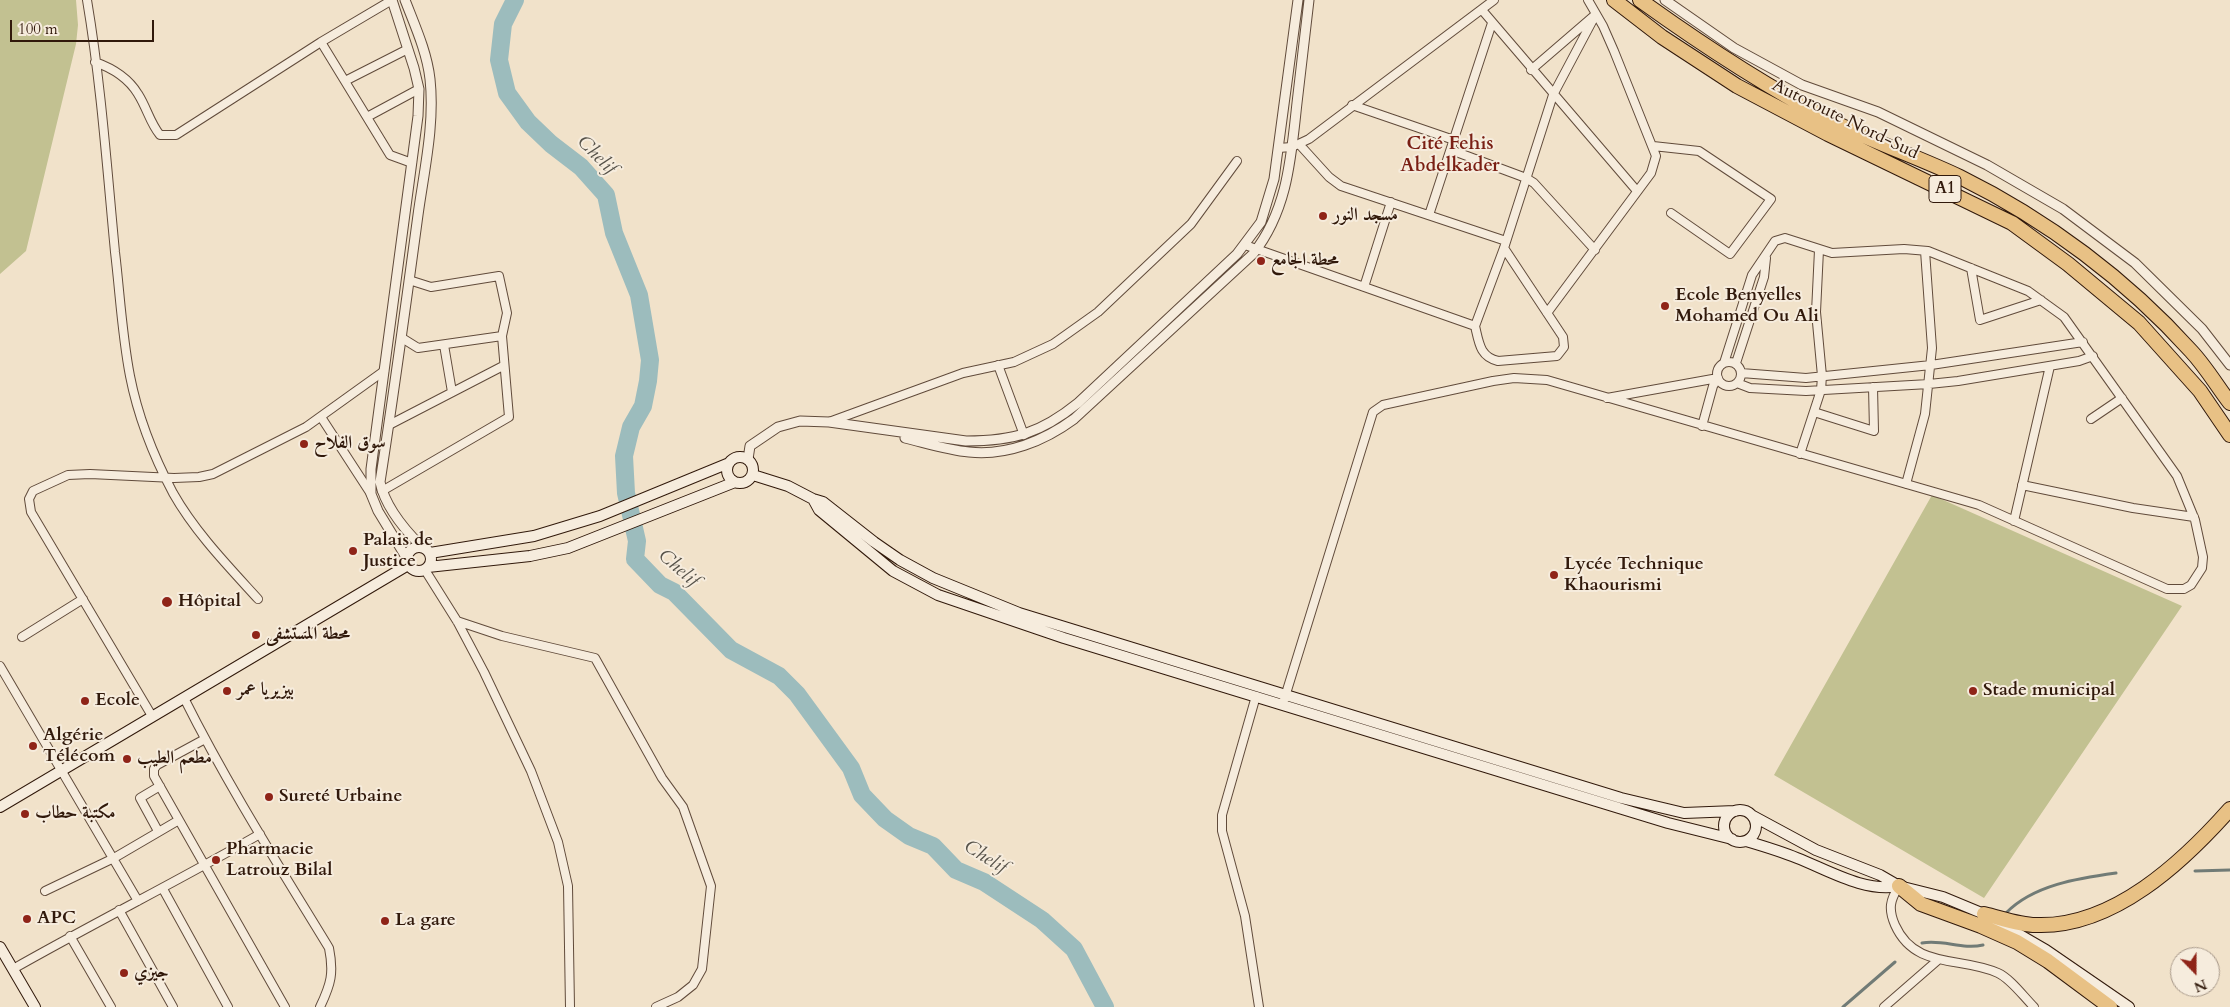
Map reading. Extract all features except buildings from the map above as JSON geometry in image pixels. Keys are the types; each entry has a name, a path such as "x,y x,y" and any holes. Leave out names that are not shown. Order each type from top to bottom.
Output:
{"highway":[{"name":"Autoroute Nord-Sud","path":"1614,0 1662,38 1738,86 1828,134 2012,223 2068,264 2139,323 2196,385 2230,435"},
{"name":"Autoroute Nord-Sud","path":"1640,0 1748,73 1832,121 1960,177 2046,227 2121,283 2161,319 2193,353 2230,403"},
{"path":"1984,914 2035,926 2060,924 2087,918 2112,908 2156,879 2196,844 2230,809"},
{"path":"1899,886 1921,904 1981,926 2016,942 2048,961 2110,1007"}],"main road":[{"path":"0,807 184,698 407,561 410,550 425,550 534,536 600,516 729,464 740,457 748,459 754,466 753,475 743,484 734,482 728,476 729,464"},
{"path":"753,475 788,486 812,499 823,502 900,560 932,578 1019,614 1668,822 1746,841 1787,854 1868,886 1884,888 1899,886"},
{"path":"407,561 414,570 530,556 568,548 734,482"},
{"path":"812,499 819,510 893,571 938,595 1029,626 1256,696 1284,700 1662,809 1698,814 1745,810 1816,850 1880,875 1899,886 1943,897 1984,914 2046,950 2129,1007"},
{"path":"425,550 432,559 427,568"},
{"path":"1732,839 1724,826 1727,817 1735,811"},
{"path":"1746,841 1756,830 1753,816"},
{"path":"0,947 35,1007"}],"street":[{"path":"88,0 121,320 130,377 152,450 174,494 209,543 258,599"},
{"path":"95,62 110,68 125,79 138,93 154,129 160,136 167,137 186,131 321,42 392,0 419,89 418,116 371,469 370,494"},
{"path":"405,0 424,50 430,79 430,101 428,134 410,280 380,482 382,491 389,504 425,550"},
{"path":"748,459 750,446 778,427 800,421 829,422 966,441 988,441 1024,435 1057,420 1078,403 1237,254 1261,222 1274,179 1298,0"},
{"path":"829,422 970,452 1013,449 1036,442 1057,432 1074,420 1226,281 1266,237 1282,200 1295,146 1309,0"},
{"path":"1278,148 1295,146 1309,139 1494,0"},
{"path":"1547,313 1651,173 1656,156 1614,51 1588,0"},
{"path":"1665,0 1734,48 1802,85 1878,112 1987,165 2063,209 2134,263 2202,329 2230,365"},
{"path":"1482,10 1492,24 1637,191"},
{"path":"1295,146 1335,182 1429,215 1505,245 1564,337 1564,347 1557,356 1498,361 1489,359 1482,353 1475,326 1505,245 1553,95 1596,14"},
{"path":"1532,70 1596,14"},
{"path":"1429,215 1492,24"},
{"path":"321,42 390,155 412,163"},
{"path":"345,81 408,49"},
{"path":"367,117 419,89"},
{"path":"1352,105 1454,140"},
{"path":"1653,146 1699,151 1771,199 1730,254 1671,213"},
{"path":"1451,150 1526,178 1534,183 1595,250"},
{"path":"829,422 963,373 1014,362 1053,344 1098,312 1191,224 1237,161"},
{"path":"1364,287 1391,202"},
{"path":"1284,700 1373,412 1383,405 1493,381 1514,378 1547,380 1702,426 1979,505 2167,589 2176,591 2190,585 2202,568 2202,550 2194,517 2177,476 2064,317 2028,291 1924,251 1904,249 1832,253 1785,238 1775,242 1752,275 1724,363 1718,368 1718,378 1713,386 1702,426"},
{"path":"1245,245 1475,326"},
{"path":"1800,454 1821,390 1822,376 1816,312 1819,250"},
{"path":"1906,484 1925,414 1931,365 1932,348 1924,251"},
{"path":"1736,364 1764,278 1767,256"},
{"path":"1971,268 1980,320 2042,300"},
{"path":"382,491 509,417 503,366 502,336 507,313 499,276 431,288 410,280"},
{"path":"402,338 418,348 502,336"},
{"path":"1742,373 1806,378 1931,365 2083,342"},
{"path":"444,345 452,392"},
{"path":"1718,378 1726,385 1737,383 1750,388 1821,390 1929,384 2050,366 2079,361 2093,356"},
{"path":"1724,363 1736,364"},
{"path":"1736,364 1742,373"},
{"path":"998,365 1024,435"},
{"path":"389,425 503,366"},
{"path":"2014,521 2050,366"},
{"path":"152,716 31,512 29,500 33,491 68,475 90,474 166,478 199,477 214,474 306,428 384,371"},
{"path":"1737,383 1742,373"},
{"path":"1606,398 1718,378"},
{"path":"1814,412 1874,431 1873,387"},
{"path":"2091,418 2122,398"},
{"path":"321,417 370,494 407,561"},
{"path":"2022,486 2133,508 2194,517"},
{"path":"427,568 458,621 484,672 531,771 558,842 568,886 570,1007"},
{"path":"22,637 83,599"},
{"path":"458,621 502,636 595,658 662,778 683,807 710,886 702,969 693,985 678,997 656,1007"},
{"path":"0,666 138,900"},
{"path":"1256,696 1222,815 1222,823 1245,916 1260,1007"},
{"path":"184,698 205,739 328,948 333,967 330,987 320,1007"},
{"path":"205,739 156,767 154,774 285,1007"},
{"path":"158,831 140,798 160,786"},
{"path":"45,891 114,858 179,820"},
{"path":"13,969 70,936 163,889 260,834"},
{"path":"1899,886 1893,896 1890,908 1898,932 1918,952 1938,960 1999,974 2034,1007"},
{"path":"163,889 228,1007"},
{"path":"119,910 173,1007"},
{"path":"70,936 111,1007"},
{"path":"1884,1007 1938,960"}],"shaded area":[{"path":"0,0 76,0 78,25 76,44 26,251 0,274"},
{"name":"Stade municipal","path":"1932,495 2182,606 1984,898 1774,775"}],"waterway":[{"name":"Chelif","path":"515,0 503,24 499,60 507,93 528,122 551,144 581,167 606,195 614,233 639,295 650,360 643,406 631,427 624,456 626,493 637,541 635,559 660,585 674,592 731,650 779,676 797,694 851,768 862,795 885,819 909,836 933,846 956,870 984,882 1042,920 1074,949 1105,1007"},
{"path":"2195,871 2230,870"},
{"path":"2006,913 2017,903 2043,889 2072,880 2116,873"},
{"path":"1922,943 1983,945"},
{"path":"1843,1007 1895,962"}],"place":[{"name":"مسجد النور","path":"1323,216"},
{"name":"محطة الجامع","path":"1261,261"},
{"name":"Ecole Benyelles Mohamed Ou Ali","path":"1665,306"},
{"name":"سوق الفلاح","path":"304,444"},
{"name":"Palais de Justice","path":"353,551"},
{"name":"Lycée Technique Khaourismi","path":"1554,575"},
{"name":"Hôpital","path":"167,602"},
{"name":"محطة المستشفى","path":"256,635"},
{"name":"بيزيريا عمر","path":"227,691"},
{"name":"Stade municipal","path":"1973,691"},
{"name":"Ecole","path":"85,701"},
{"name":"Algérie Télécom","path":"33,746"},
{"name":"مطعم الطيب","path":"127,759"},
{"name":"Sureté Urbaine","path":"269,797"},
{"name":"مكتبة حطاب","path":"25,814"},
{"name":"Pharmacie Latrouz Bilal","path":"216,860"},
{"name":"APC","path":"27,919"},
{"name":"La gare","path":"385,921"},
{"name":"جيزي","path":"124,973"}],"district":[{"name":"Cité Fehis Abdelkader","path":"1450,156"}]}
